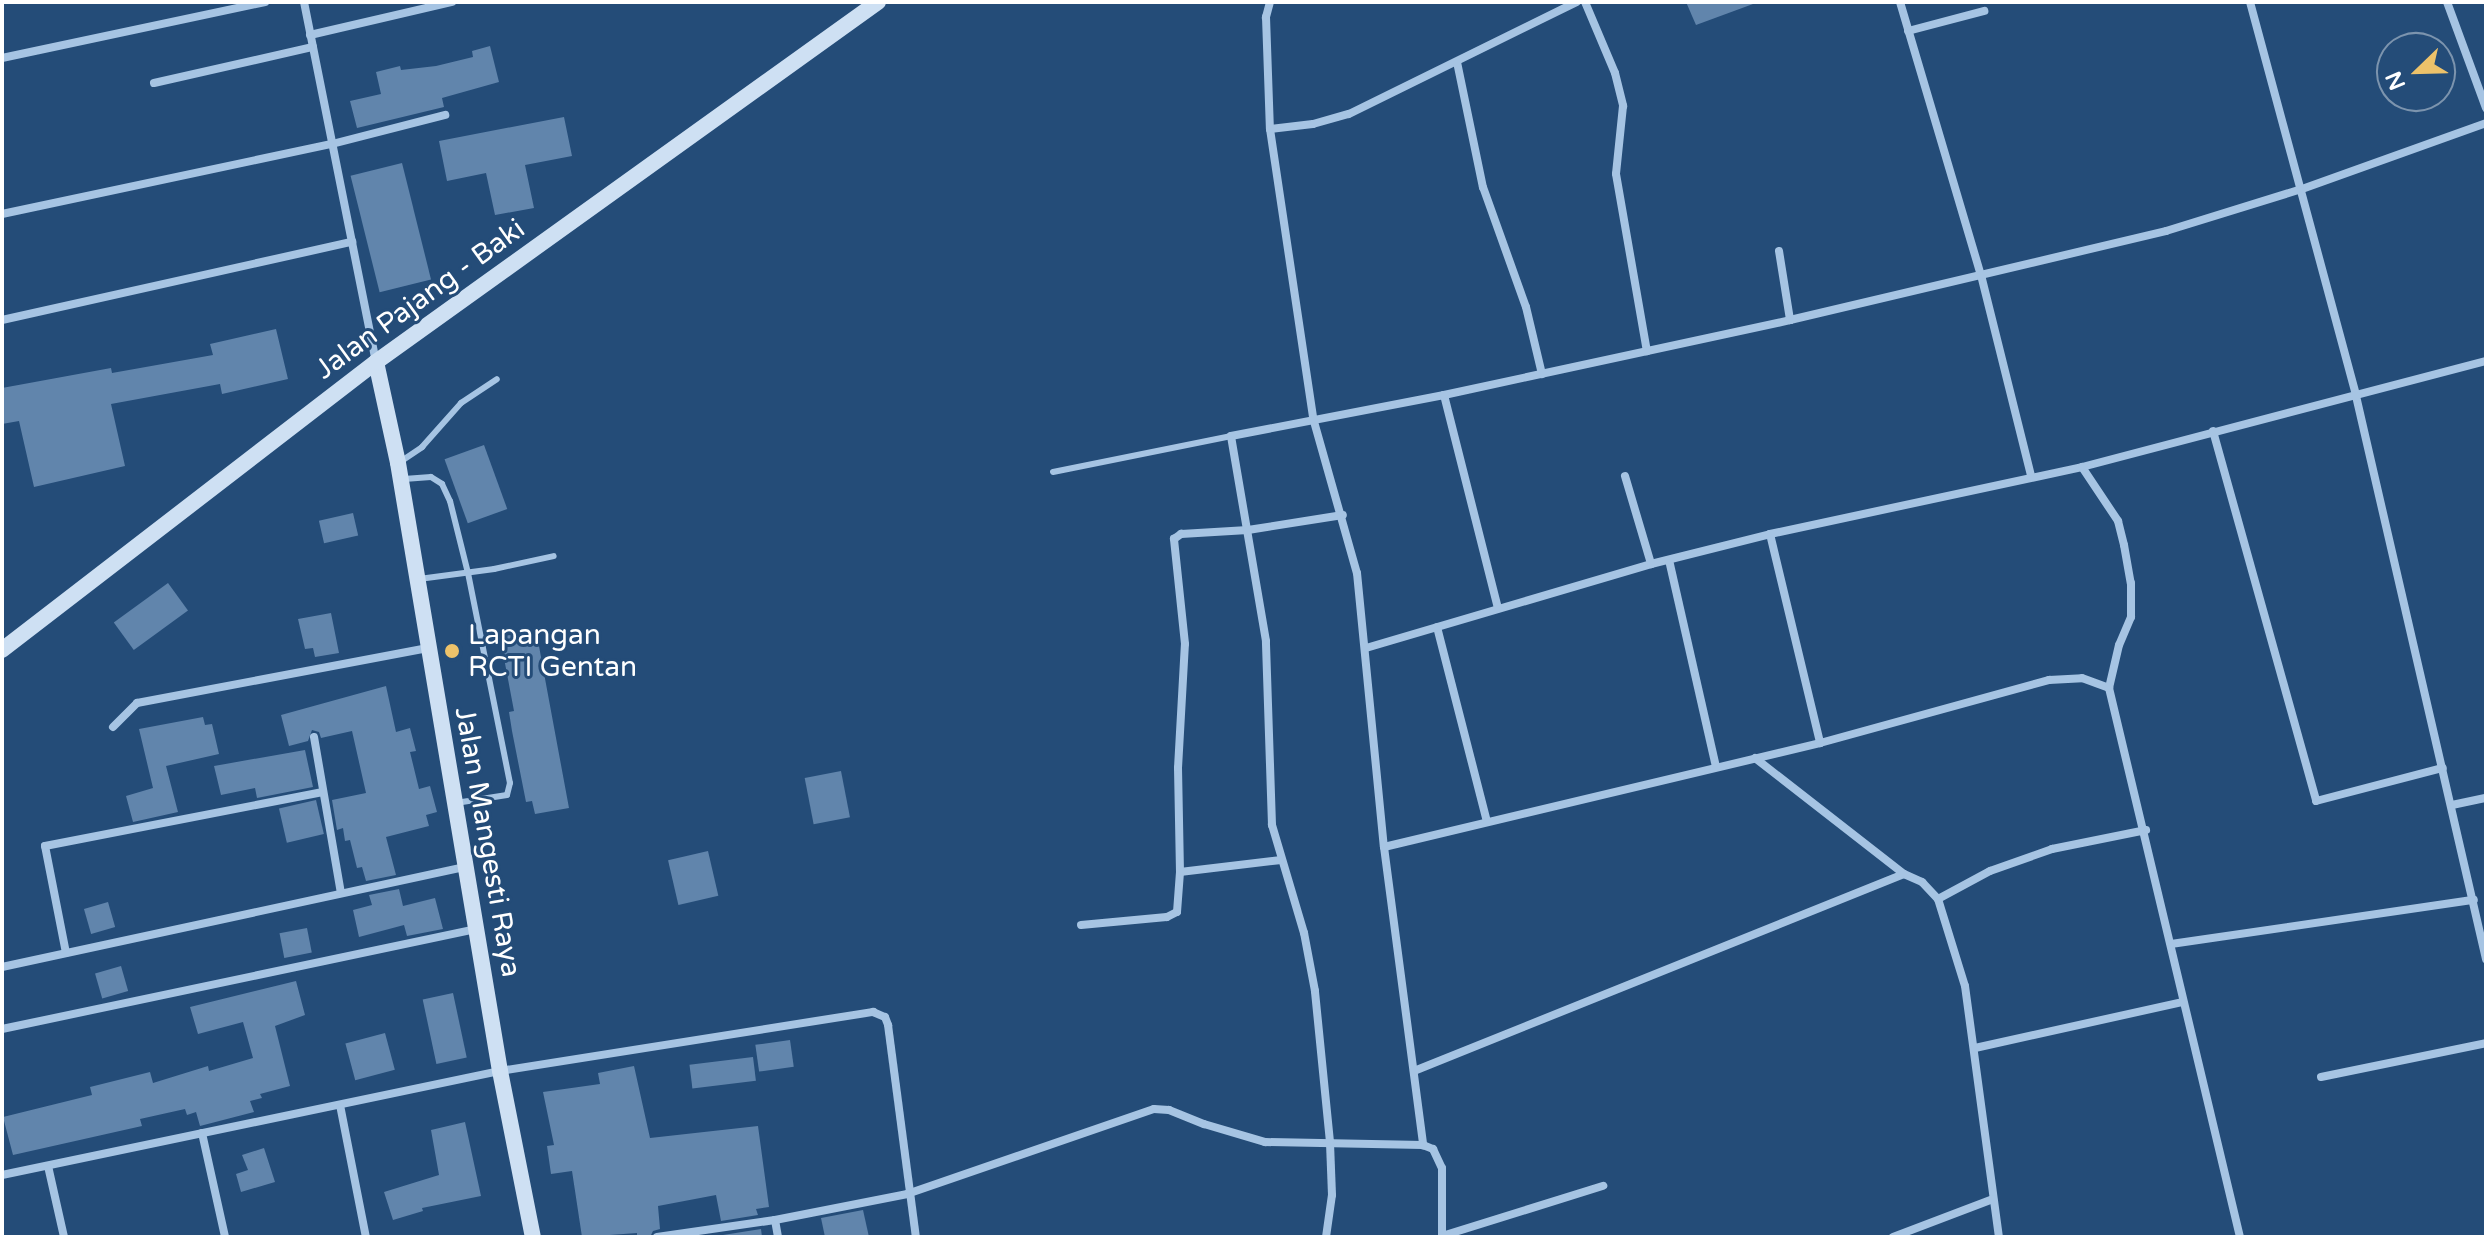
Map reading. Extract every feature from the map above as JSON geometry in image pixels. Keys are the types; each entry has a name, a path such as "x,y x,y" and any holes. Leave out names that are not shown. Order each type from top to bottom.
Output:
{"main road":[{"name":"Jalan Pajang - Baki","path":"2,650 376,362 878,2"},
{"name":"Jalan Mangesti Raya","path":"376,362 399,471 500,1071 533,1237"}],"street":[{"path":"2,58 265,2"},
{"path":"304,2 376,362"},
{"path":"310,35 452,2"},
{"path":"1270,2 1266,17 1270,129 1313,418 1357,573 1384,847 1423,1145"},
{"path":"1270,129 1313,124 1349,114 1577,2"},
{"path":"1585,2 1615,73 1623,106 1616,174 1647,351"},
{"path":"1900,2 1981,275 2031,476"},
{"path":"2250,2 2356,396 2486,959"},
{"path":"2447,2 2486,108"},
{"path":"1908,31 1984,11"},
{"path":"154,83 313,47"},
{"path":"1457,62 1483,187 1526,307 1542,374"},
{"path":"2,214 332,144 445,115"},
{"path":"1326,1237 1332,1195 1330,1142 1315,991 1304,933 1272,825 1266,641 1231,436 1444,395 1790,320 2166,231 2302,189 2486,123"},
{"path":"2,320 352,242"},
{"path":"1779,251 1790,320"},
{"path":"1366,648 1651,564 1770,534 2082,467 2486,361"},
{"path":"1444,395 1498,608"},
{"path":"2213,431 2316,801 2443,768"},
{"path":"2082,467 2118,521 2131,583 2131,617 2119,645 2109,688 2146,830 2182,1002 2240,1237"},
{"path":"1625,476 1651,564"},
{"path":"1081,925 1174,915 1180,872 1178,768 1185,644 1174,539 1181,534 1248,530 1343,515"},
{"path":"1770,534 1820,743"},
{"path":"1669,560 1716,767"},
{"path":"1437,627 1487,822"},
{"path":"113,727 137,703 428,648"},
{"path":"1384,847 1820,743 2049,680 2082,678 2109,688"},
{"path":"314,737 341,893"},
{"path":"1755,758 1904,874 1922,882 1938,899 1965,986 1999,1237"},
{"path":"66,953 45,846 323,792"},
{"path":"2452,805 2486,798"},
{"path":"1938,899 1990,871 2052,849 2146,830"},
{"path":"1180,872 1281,860"},
{"path":"2,967 466,866"},
{"path":"1414,1071 1904,874"},
{"path":"2171,944 2474,900"},
{"path":"2,1029 477,929"},
{"path":"1975,1048 2182,1002"},
{"path":"2,1175 500,1071 878,1013 888,1025 907,1194 916,1237"},
{"path":"2321,1077 2486,1043"},
{"path":"340,1105 366,1237"},
{"path":"657,1237 775,1220 907,1194 1154,1109 1176,1113 1265,1142 1423,1145 1433,1149 1442,1168 1442,1237 1603,1186"},
{"path":"202,1133 225,1237"},
{"path":"48,1166 64,1237"},
{"path":"1893,1237 1993,1199"},
{"path":"775,1220 778,1237"}],"lane":[{"path":"399,471 461,403 497,379"},
{"path":"1053,472 1231,436"},
{"path":"399,471 431,477 442,484 468,573 511,789 507,795 455,803"},
{"path":"417,579 468,573 554,556"}],"building":[{"path":"1686,2 1753,2 1753,4 1696,25"},
{"path":"490,46 499,82 442,98 444,107 357,128 350,101 381,94 376,72 400,66 401,70 436,66 473,57 472,51"},
{"path":"564,117 572,156 525,165 534,208 495,215 486,173 447,181 439,141"},
{"path":"402,163 431,279 380,292 351,176"},
{"path":"276,329 288,379 222,394 220,384 111,404 125,466 34,487 19,421 2,424 2,388 111,368 112,373 213,355 210,344"},
{"path":"484,445 507,509 468,523 445,459"},
{"path":"353,513 358,535 324,543 319,521"},
{"path":"168,583 188,611 134,650 114,622"},
{"path":"331,613 339,653 315,657 313,648 305,649 298,619"},
{"path":"536,630 569,808 535,814 532,801 526,802 509,712 514,711 500,637"},
{"path":"386,686 396,732 410,728 416,751 410,752 419,789 430,786 437,812 426,815 429,826 386,837 396,875 366,881 362,867 357,868 350,840 345,841 343,828 337,830 332,800 366,793 352,731 321,738 319,732 312,730 308,741 289,746 281,715"},
{"path":"203,717 205,725 212,724 219,754 166,766 178,812 133,822 126,796 153,788 139,729"},
{"path":"305,750 313,787 257,798 255,788 221,795 214,766"},
{"path":"841,771 850,817 814,824 805,778"},
{"path":"316,800 324,834 287,843 279,809"},
{"path":"708,851 718,896 678,905 668,860"},
{"path":"399,889 403,906 435,898 443,929 407,936 404,925 359,937 353,910 372,905 369,895"},
{"path":"108,902 115,927 91,934 84,909"},
{"path":"307,928 312,953 284,958 280,933"},
{"path":"121,966 128,991 102,998 95,973"},
{"path":"296,981 305,1015 275,1026 290,1086 260,1094 262,1098 250,1101 254,1112 200,1126 196,1112 187,1115 185,1109 140,1119 142,1126 13,1155 3,1117 92,1095 90,1087 150,1072 153,1083 208,1066 209,1071 253,1058 243,1022 198,1034 190,1007"},
{"path":"453,993 467,1058 436,1064 423,999"},
{"path":"385,1033 395,1070 355,1080 345,1044"},
{"path":"790,1040 794,1067 759,1072 755,1045"},
{"path":"753,1057 756,1081 692,1089 689,1065"},
{"path":"634,1066 650,1138 758,1126 769,1207 756,1209 758,1215 721,1221 716,1195 658,1206 660,1229 653,1231 650,1237 637,1237 637,1233 582,1237 572,1171 551,1174 547,1146 554,1145 543,1092 600,1084 598,1073"},
{"path":"465,1122 481,1196 422,1208 423,1211 393,1220 384,1192 439,1175 431,1130"},
{"path":"264,1148 275,1182 241,1192 236,1174 248,1170 242,1155"},
{"path":"863,1210 869,1237 825,1237 821,1218"},
{"path":"761,1229 762,1237 723,1235"}],"place":[{"name":"Lapangan RCTI Gentan","path":"452,651"}]}
